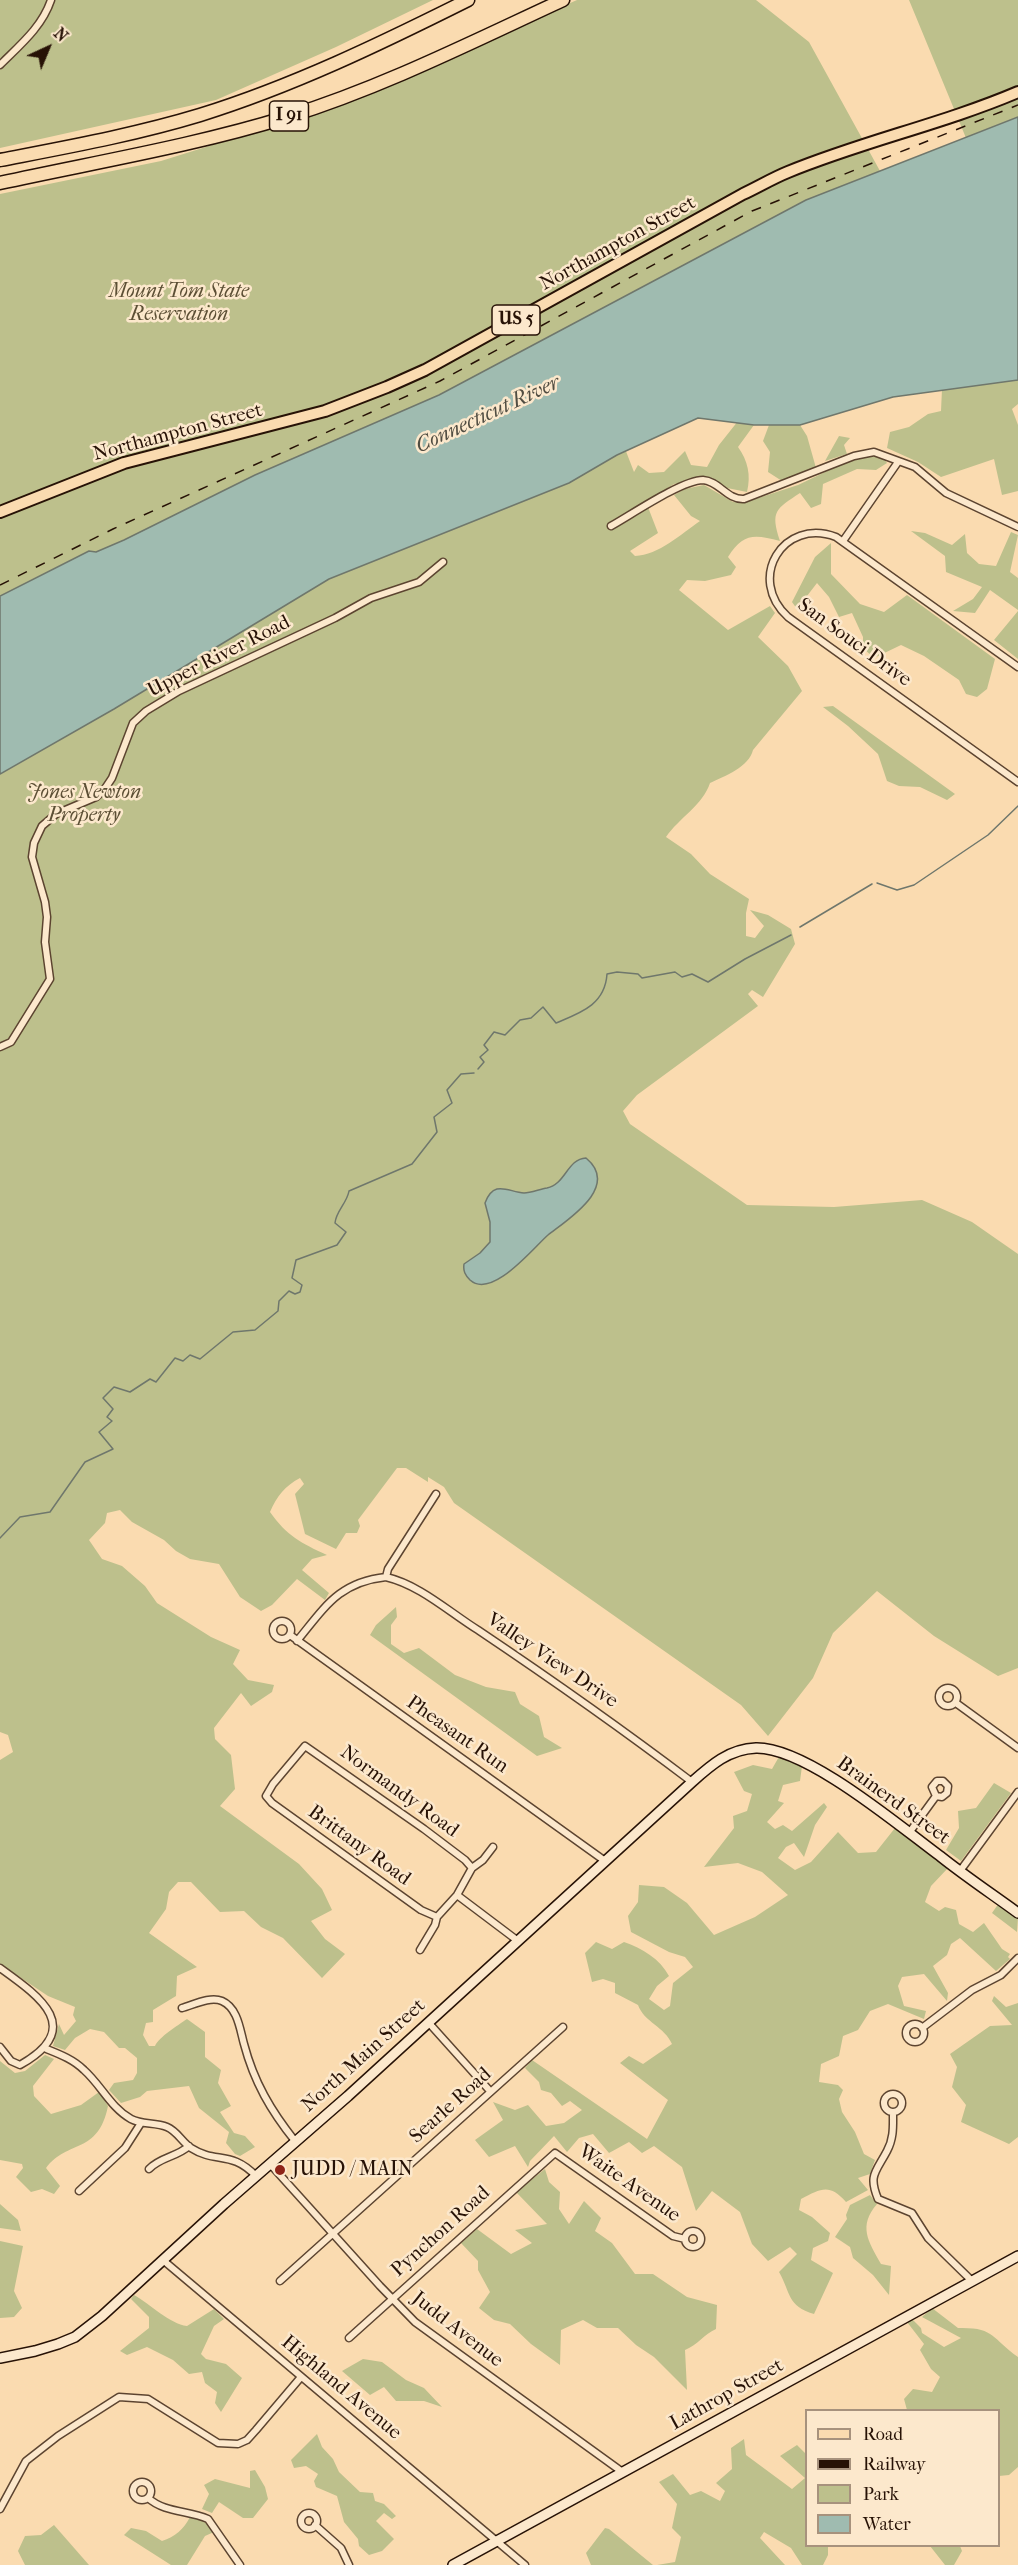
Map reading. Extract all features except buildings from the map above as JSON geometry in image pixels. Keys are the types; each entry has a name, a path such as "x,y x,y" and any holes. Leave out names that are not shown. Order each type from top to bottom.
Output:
{"highway":[{"name":"I 91","path":"0,160 126,135 202,114 321,71 468,0"},
{"name":"I 91","path":"0,183 182,146 288,117 406,72 562,0"}],"main road":[{"name":"Northampton Street","path":"0,512 114,466 325,411 387,387 466,348 743,194 788,172 855,147 961,114 1018,92"}],"street":[{"path":"0,65 45,18 51,0"},
{"path":"611,526 672,490 698,481 709,482 730,496 744,499 866,453 883,454 921,471 946,493 968,506 1018,527"},
{"path":"843,541 898,462"},
{"name":"San Souci Drive","path":"1018,667 843,541 829,535 814,533 799,536 786,544 776,555 770,569 771,592 777,606 788,617 1018,782"},
{"name":"Upper River Road","path":"0,1047 11,1042 50,979 45,942 47,917 45,898 32,857 34,843 42,826 56,814 96,797 104,790 112,778 133,723 146,711 189,686 268,651 371,598 419,582 443,562"},
{"path":"297,1641 343,1591 355,1584 386,1577 388,1569 436,1494"},
{"name":"Valley View Drive","path":"386,1577 406,1584 425,1595 509,1651 592,1707 692,1782"},
{"name":"Pheasant Run","path":"290,1635 604,1862"},
{"path":"956,1703 1018,1748"},
{"name":"Brittany Road","path":"305,1746 273,1784 266,1796 282,1811 395,1892 421,1910 437,1917"},
{"name":"Normandy Road","path":"305,1746 424,1829 472,1868"},
{"name":"Brainerd Street","path":"736,1752 767,1748 793,1756 821,1771 1018,1913"},
{"name":"North Main Street","path":"0,2358 35,2351 75,2337 102,2316 692,1782 718,1761 736,1752"},
{"path":"960,1871 1018,1792"},
{"path":"909,1833 936,1796"},
{"path":"420,1950 435,1925 437,1917 457,1895 472,1868 483,1860 493,1847"},
{"path":"457,1895 518,1941"},
{"path":"922,2028 972,1990 1001,1975 1018,1958"},
{"path":"0,1968 38,1996 48,2008 52,2018 51,2033 44,2048 20,2066 11,2061 0,2047"},
{"path":"182,2008 213,1999 224,2001 234,2012 239,2021 245,2047 262,2095 295,2141"},
{"path":"428,2022 490,2091"},
{"name":"Searle Road","path":"280,2280 563,2027"},
{"path":"44,2048 67,2057 83,2068 117,2109 141,2123 167,2127 189,2146 207,2154 237,2160 256,2176"},
{"path":"893,2112 893,2133 888,2150 873,2174 872,2186 878,2199 912,2213 928,2238 971,2280"},
{"path":"79,2191 126,2147 141,2123"},
{"path":"149,2169 189,2146"},
{"name":"Waite Avenue","path":"555,2153 672,2236 685,2239"},
{"name":"Pynchon Road","path":"349,2337 555,2153"},
{"name":"Judd Avenue","path":"270,2164 392,2299 432,2337 621,2471"},
{"name":"Lathrop Street","path":"453,2565 621,2471 849,2350 971,2280 1018,2256"},
{"name":"Highland Avenue","path":"164,2261 525,2565"},
{"path":"0,2509 26,2461 58,2436 119,2397 148,2398 218,2443 238,2444 256,2430 301,2377"},
{"path":"148,2498 170,2510 208,2519 240,2565"},
{"path":"315,2525 341,2548 349,2565"}],"green space":[{"path":"0,0 433,0 336,47 216,100 0,148"},
{"name":"Mount Tom State Reservation","path":"577,0 756,0 809,42 880,171 806,200 439,395 255,475 124,540 96,552 89,551 0,596 0,194 161,161 337,106"},
{"path":"909,0 1018,0 1018,117 966,138"},
{"path":"1018,380 1018,404 1012,409 1018,425 1018,491 1002,495 994,459 941,477 918,462 887,448 890,432 909,427 928,414 941,411 942,389"},
{"name":"Jones Newton Property","path":"738,421 754,425 738,447 748,468 747,492 727,488 708,477 674,484 646,502 658,533 630,551 635,556 661,548 700,521 691,516 674,495 685,489 704,485 733,502 749,501 798,485 846,462 868,455 883,457 887,463 876,470 857,469 823,484 821,504 811,508 800,493 780,507 777,512 776,523 780,541 750,537 739,543 728,557 736,567 731,575 705,581 687,580 679,590 728,630 770,606 775,613 758,637 788,666 802,691 753,750 747,761 736,770 710,783 702,798 666,837 691,854 710,874 749,899 746,913 746,936 755,938 764,926 750,910 768,915 791,929 795,944 763,997 752,990 748,994 758,1006 637,1095 623,1111 630,1124 747,1205 834,1207 922,1200 972,1222 1018,1254 1018,1668 998,1676 934,1636 877,1591 833,1633 813,1678 768,1736 741,1705 454,1503 444,1487 428,1477 428,1482 406,1468 397,1468 358,1520 360,1526 357,1533 346,1533 336,1549 305,1534 295,1494 304,1484 300,1478 286,1488 270,1512 295,1538 327,1555 312,1559 302,1570 329,1593 325,1600 297,1579 272,1605 261,1611 240,1597 219,1564 190,1559 176,1551 164,1540 132,1522 120,1510 107,1513 105,1523 89,1540 102,1559 122,1566 145,1586 157,1603 211,1637 240,1650 233,1664 248,1680 274,1685 272,1692 251,1706 241,1693 214,1728 215,1739 231,1755 235,1789 220,1806 299,1864 322,1889 332,1910 311,1921 325,1939 345,1954 322,1978 283,1938 261,1927 244,1911 220,1912 191,1882 178,1882 169,1892 166,1909 149,1933 197,1967 177,1976 176,1996 153,2010 153,2022 146,2023 143,2035 149,2046 155,2046 164,2035 187,2019 205,2032 205,2057 221,2070 218,2083 231,2106 220,2112 234,2133 245,2136 255,2147 240,2156 235,2154 226,2143 229,2132 199,2108 189,2086 147,2091 140,2097 121,2103 109,2090 114,2083 133,2080 137,2073 137,2058 125,2048 119,2048 104,2032 90,2029 75,2038 65,2050 53,2046 59,2024 64,2035 76,2021 73,2015 75,2007 48,1996 0,1964 0,1760 13,1752 8,1735 0,1732 0,749 359,545 622,441 634,472 638,465 649,473 664,472 685,451 691,465 707,467 719,445"},
{"path":"769,425 800,425 807,436 816,468 782,481 768,472 770,452 763,441"},
{"path":"839,436 850,438 844,445 847,454 825,461"},
{"path":"911,531 925,533 952,545 965,534 967,553 979,564 996,566 1011,532 1018,535 1010,572 1018,578 1018,610 990,590 975,613 953,611 973,599 982,587 946,572 945,556"},
{"path":"831,543 831,574 860,604 884,612 907,595 995,659 987,689 977,697 966,694 959,680 924,656 901,645 874,658 863,648 863,637 852,613 839,617 829,597 817,583 797,609 792,602 815,557"},
{"path":"1018,611 1018,659 994,640"},
{"path":"833,706 955,794 947,800 920,787 899,786 887,781 878,754 823,707"},
{"path":"396,1607 397,1617 391,1625 391,1644 404,1653 419,1648 455,1675 486,1687 515,1692 520,1704 539,1716 544,1737 562,1748 537,1756 370,1635 376,1625"},
{"path":"780,1755 802,1766 800,1781 783,1785 778,1801 784,1803 767,1822 775,1829 783,1825 792,1831 824,1803 827,1807 815,1825 804,1857 794,1843 786,1847 778,1858 795,1870 811,1862 838,1832 858,1853 876,1852 895,1828 948,1868 931,1886 925,1902 939,1911 945,1907 956,1910 959,1924 973,1932 984,1923 1002,1949 1010,1954 1008,1957 1010,1959 996,1971 960,1938 951,1944 947,1955 933,1966 948,1993 947,2001 924,1974 902,1977 898,1986 904,2006 926,2011 924,2019 888,2004 870,2011 858,2030 843,2036 839,2056 821,2064 819,2082 838,2085 843,2090 839,2099 842,2112 855,2132 864,2154 875,2160 870,2174 858,2178 868,2190 846,2202 830,2190 820,2191 801,2199 799,2210 812,2217 830,2233 828,2241 813,2248 811,2260 833,2273 814,2314 794,2303 779,2272 797,2254 790,2247 768,2261 752,2244 740,2212 712,2191 696,2211 682,2167 654,2146 642,2153 629,2142 609,2153 593,2134 579,2138 567,2152 554,2136 530,2161 528,2167 515,2146 489,2157 475,2140 503,2120 493,2102 515,2110 528,2105 546,2126 564,2123 582,2110 570,2101 562,2106 551,2093 541,2090 539,2082 525,2068 532,2060 647,2139 668,2100 620,2063 629,2056 643,2064 672,2044 665,2033 645,2016 638,2005 615,1993 615,1983 603,1979 592,1982 585,1953 596,1942 612,1949 624,1942 650,1955 661,1964 669,1976 657,1986 649,1999 664,2010 670,2006 673,1983 693,1967 685,1957 669,1952 631,1932 628,1916 638,1902 639,1885 664,1887 687,1903 714,1935 755,1917 788,1895 762,1872 738,1863 704,1867 734,1828 733,1816 747,1811 752,1794 744,1791 734,1772 753,1765 772,1769"},
{"path":"994,1783 1011,1793 961,1861 946,1850 959,1828 958,1811 976,1808"},
{"path":"999,1903 1018,1917 1017,1932 992,1913"},
{"path":"994,1996 1006,2007 1018,2003 1018,2137 1009,2144 961,2122 966,2105 952,2087 957,2067 950,2054 990,2026 1012,2025 992,2001"},
{"path":"45,2055 54,2059 33,2086 34,2096 51,2114 81,2105 99,2092 108,2106 103,2122 90,2140 64,2153 46,2168 60,2186 54,2194 42,2189 31,2192 16,2177 23,2168 22,2164 0,2160 0,2061 15,2073 25,2071"},
{"path":"545,2169 549,2182 560,2192 559,2209 569,2224 584,2201 601,2218 595,2231 612,2243 635,2274 653,2274 687,2297 717,2305 716,2329 685,2350 687,2390 654,2357 636,2345 618,2328 597,2328 583,2320 561,2330 560,2365 531,2344 510,2324 494,2320 479,2308 490,2292 478,2270 478,2261 461,2243 477,2229 511,2254 532,2243 515,2230 547,2224 516,2192"},
{"path":"870,2195 877,2204 868,2219 867,2234 881,2264 891,2266 889,2295 873,2275 853,2258 850,2247 835,2237 847,2219 846,2215 850,2205"},
{"path":"0,2204 18,2220 21,2231 0,2228"},
{"path":"0,2241 23,2246 14,2291 22,2308 14,2317 0,2318"},
{"path":"134,2295 167,2318 187,2326 214,2309 224,2319 214,2326 201,2354 206,2359 226,2364 242,2378 221,2412 215,2403 217,2392 205,2383 202,2372 189,2374 173,2360 147,2347 127,2355 120,2351 149,2328 149,2317 131,2299"},
{"path":"932,2308 958,2328 979,2329 992,2335 1018,2357 1018,2467 1009,2475 1000,2476 1000,2409 907,2409 904,2399 913,2389 932,2392 940,2377 931,2369 920,2350 924,2344 907,2322 912,2319 921,2328 922,2333 944,2347 961,2338 922,2317"},
{"path":"363,2359 382,2362 406,2380 424,2388 442,2407 424,2401 396,2401 384,2387 370,2395 342,2371"},
{"path":"317,2434 322,2447 333,2459 339,2472 360,2492 373,2493 375,2501 384,2504 396,2516 392,2519 384,2513 376,2521 394,2539 382,2551 369,2555 359,2546 358,2539 344,2522 337,2496 316,2487 314,2481 318,2474 306,2466 294,2468 291,2460"},
{"path":"744,2439 746,2455 792,2489 805,2478 805,2547 828,2547 828,2555 823,2565 802,2565 791,2548 764,2532 760,2538 785,2565 657,2565 675,2562 681,2537 672,2528 677,2504 659,2482 673,2474 690,2495 701,2491 720,2501 725,2491 716,2483 732,2469 731,2448"},
{"path":"797,2445 805,2453 805,2478 780,2456"},
{"path":"255,2470 265,2487 268,2499 253,2518 243,2518 219,2502 212,2513 202,2509 209,2494 204,2485 215,2479 250,2488 250,2471"},
{"path":"190,2517 204,2520 214,2532 205,2536 187,2565 171,2565 124,2535 131,2528 146,2531 162,2541 179,2532"},
{"path":"54,2525 89,2565 25,2565 18,2551 25,2536 41,2535"},
{"path":"605,2528 653,2565 591,2565 586,2553"},
{"path":"931,2547 960,2547 962,2551 954,2565 945,2565"}],"water":[{"name":"Connecticut River","path":"1018,117 1018,380 893,397 800,425 754,425 698,418 617,455 569,483 329,579 114,709 0,774 0,596 89,551 96,552 124,540 255,475 439,395 806,200"},
{"path":"586,1158 595,1169 598,1180 594,1191 578,1212 548,1235 501,1278 490,1283 479,1284 470,1280 465,1273 464,1264 480,1253 490,1242 490,1222 485,1203 493,1191 502,1189 524,1193 553,1186 570,1167 580,1159"}],"waterway":[{"path":"877,883 897,890 914,885 988,835 1018,806"},
{"path":"800,927 872,884"},
{"path":"478,1069 484,1062 480,1057 488,1050 484,1045 494,1032 505,1035 520,1020 531,1018 543,1007 556,1023 582,1011 602,993 607,974 617,972 638,974 642,978 675,972 682,977 692,974 708,982 791,935"},
{"path":"0,1538 20,1517 50,1512 85,1462 113,1449 99,1432 112,1421 107,1417 113,1409 103,1398 114,1387 130,1392 150,1379 156,1382 175,1358 183,1361 190,1355 200,1359 233,1332 255,1330 278,1311 279,1301 289,1291 295,1294 300,1292 302,1285 292,1278 296,1260 337,1245 346,1232 335,1223 349,1191 412,1164 437,1132 434,1117 452,1103 447,1090 461,1074 474,1073"}],"railway":[{"path":"0,585 113,529 440,381 752,211 1018,105"}],"place":[{"name":"JUDD / MAIN","path":"280,2170"}]}
